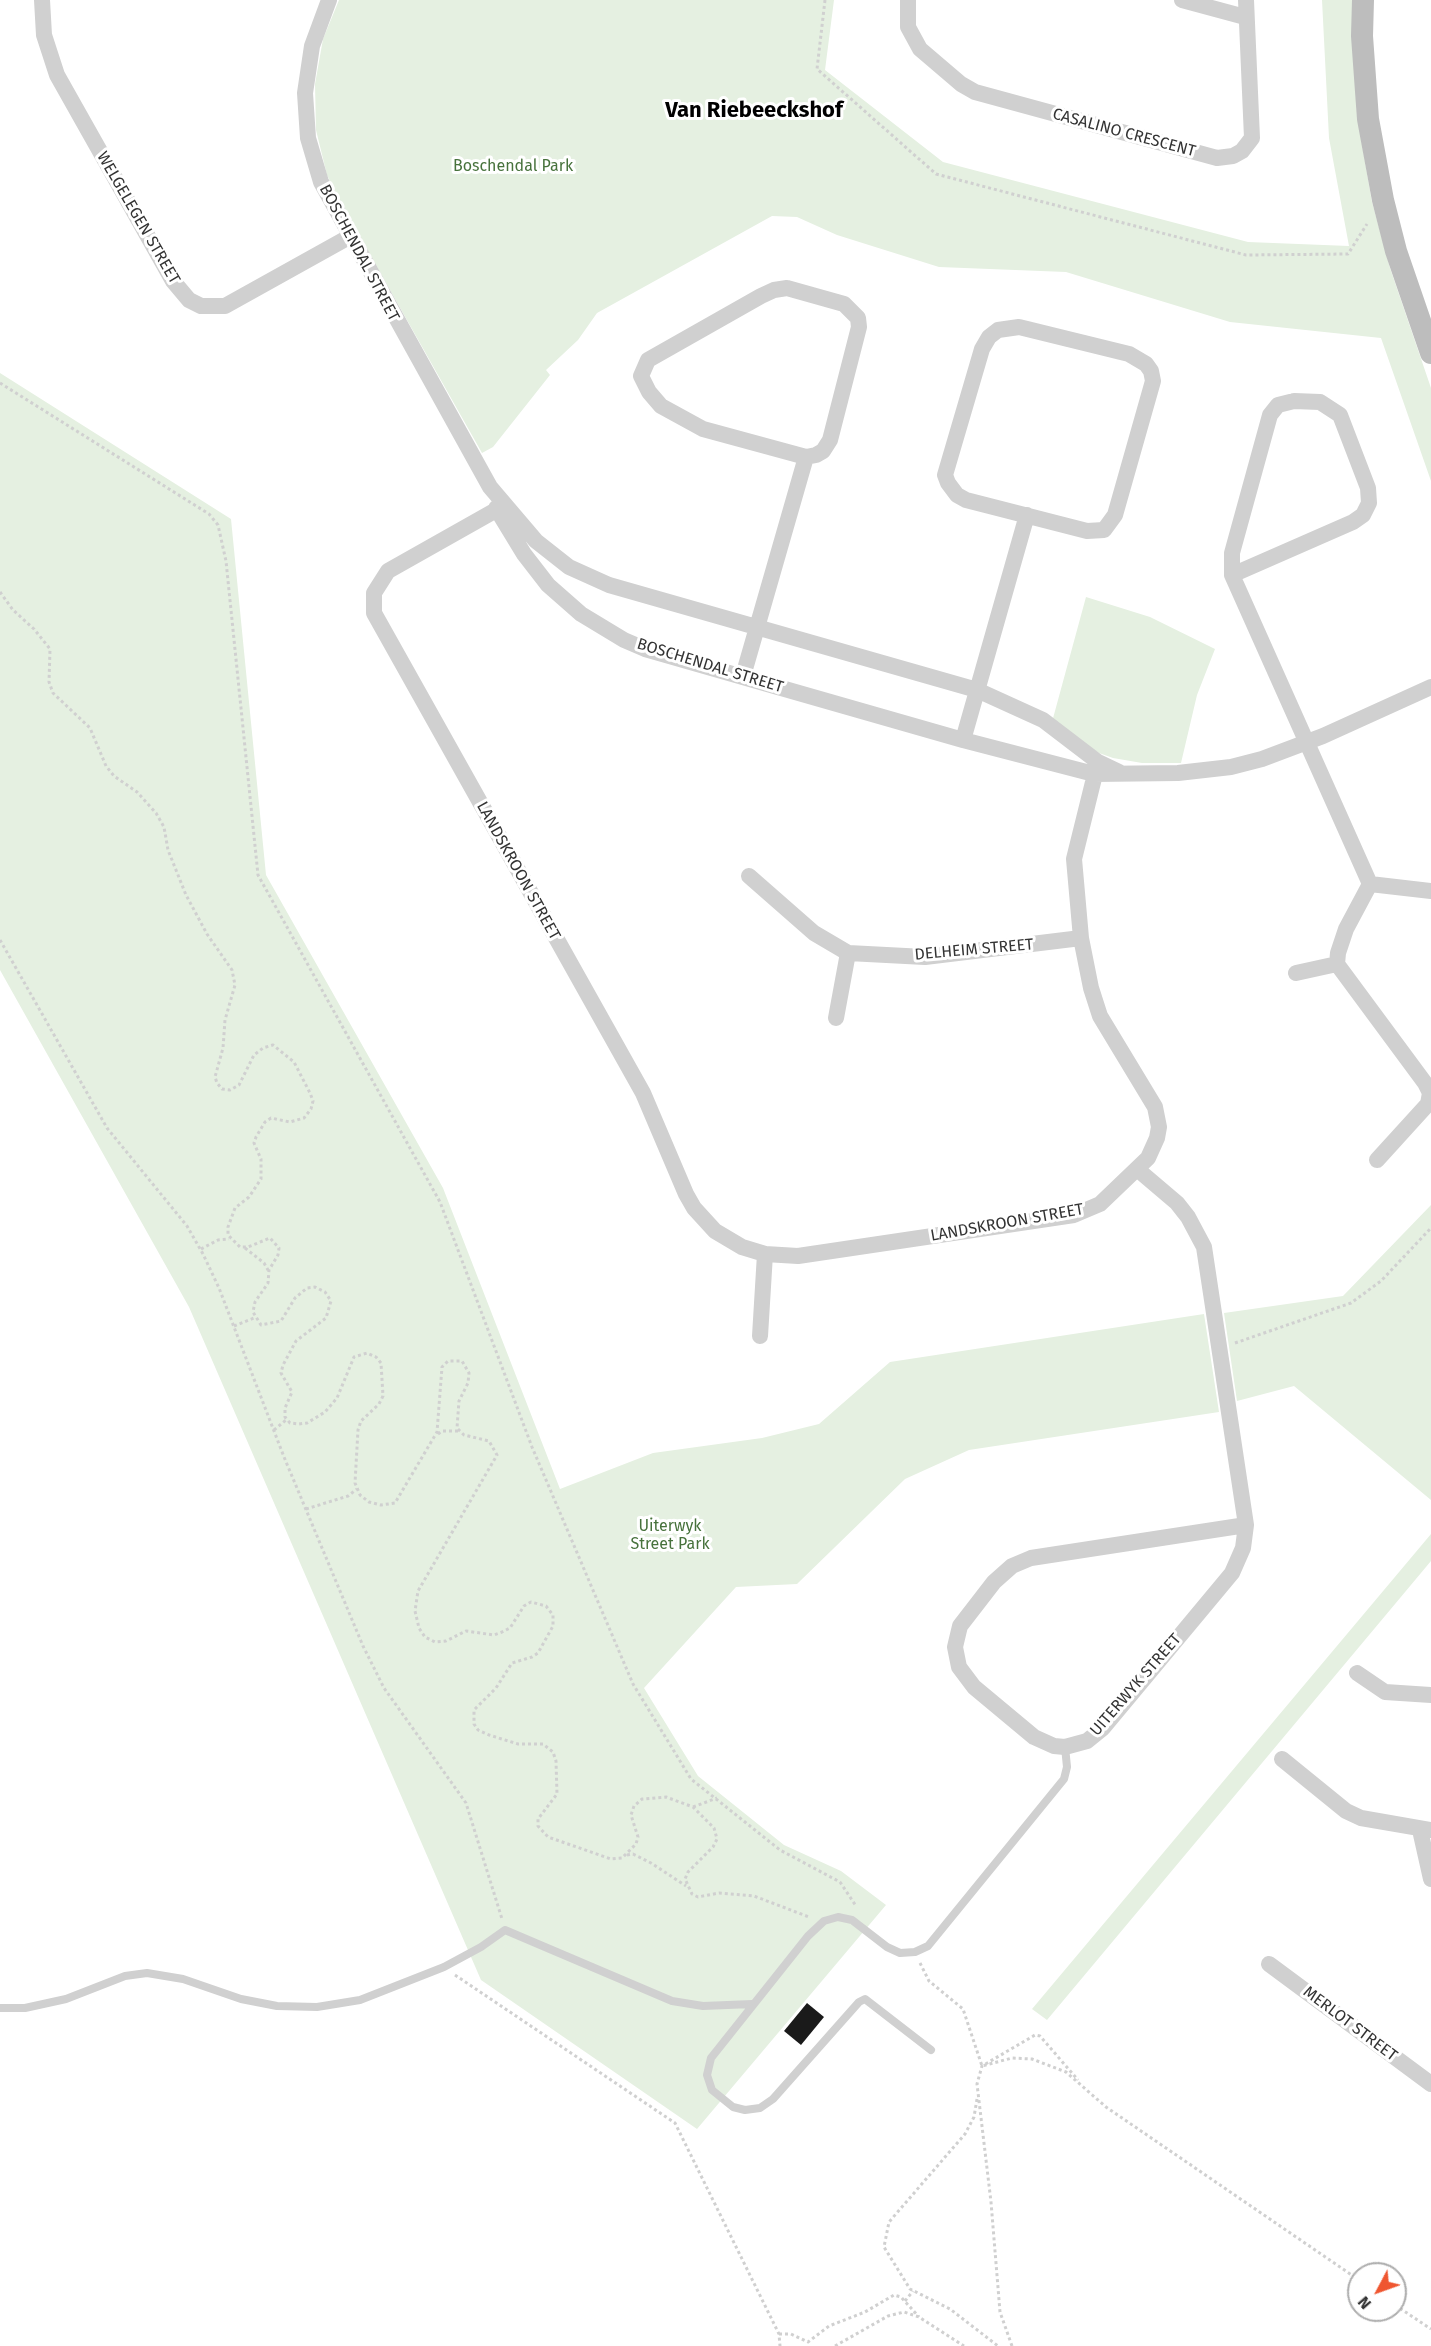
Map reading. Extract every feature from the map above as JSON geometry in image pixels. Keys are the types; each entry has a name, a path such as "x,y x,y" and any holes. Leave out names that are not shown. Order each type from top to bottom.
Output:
{"street":[{"name":"WELGELEGEN STREET","path":"42,0 44,35 57,75 173,280 189,300 201,306 225,306 349,237"},
{"name":"BOSCHENDAL STREET","path":"328,0 319,23 307,69 306,116 314,161 321,183 536,570 581,614 645,649 963,740 1119,772 1168,774 1231,767 1262,759 1308,742 1431,687"},
{"name":"CASALINO CRESCENT","path":"908,0 908,27 920,49 975,92 1217,158 1233,156 1242,151 1252,138 1246,0"},
{"path":"1182,0 1245,17"},
{"path":"1363,0 1362,36 1368,119 1383,200 1396,251 1431,353"},
{"path":"788,288 850,307 858,318 859,327 830,440 823,451 806,457 703,429 661,406 649,392 641,376 645,365 774,290 788,288"},
{"path":"1019,327 1129,354 1146,364 1153,381 1115,514 1110,524 1097,532 1027,515 966,500 957,495 945,475 978,361 989,337 998,330 1019,327"},
{"path":"1232,575 1353,522 1366,510 1369,503 1368,488 1347,427 1340,415 1328,405 1320,402 1288,401 1278,405 1269,415 1232,553 1232,575 1370,884"},
{"path":"743,676 806,457"},
{"name":"BOSCHENDAL STREET","path":"501,507 536,542 569,567 588,577 977,690 1042,720 1096,768"},
{"name":"LANDSKROON STREET","path":"501,507 388,571 374,593 374,614 643,1093 694,1208 710,1226 728,1240 765,1254 798,1256 1074,1215 1100,1204 1137,1169 1154,1149 1159,1127 1158,1117 1150,1098 1100,1016 1091,988 1081,938 1074,859 1096,768"},
{"path":"963,740 1027,515"},
{"name":"DELHEIM STREET","path":"749,876 814,933 848,953 925,957 1081,938"},
{"path":"1370,884 1431,891"},
{"path":"1370,884 1347,929 1338,953 1337,964 1430,1093 1428,1104 1377,1160"},
{"path":"836,1018 848,953"},
{"path":"1296,973 1337,964"},
{"name":"UITERWYK STREET","path":"1065,1747 1087,1741 1103,1728 1223,1584 1239,1559 1246,1525 1220,1348 1201,1240 1177,1203 1137,1169"},
{"path":"760,1336 765,1254"},
{"path":"1065,1747 1044,1743 1034,1737 964,1676 955,1647 960,1626 966,1616 1003,1573 1031,1558 1246,1525"},
{"path":"1356,1673 1385,1692 1431,1695"},
{"path":"1282,1759 1346,1811 1361,1818 1426,1830 1431,1879"},
{"name":"MERLOT STREET","path":"1269,1964 1431,2084"}],"lane":[{"path":"931,2050 871,2001 862,2000 773,2099 760,2108 745,2110 733,2107 712,2090 706,2075 711,2058 752,2004 824,1921 845,1918 900,1953 915,1952 928,1946 1064,1779 1066,1773 1065,1747"},
{"path":"0,2008 25,2008 66,2000 125,1976 147,1972 183,1979 259,2003 317,2007 360,2000 444,1967 481,1947 505,1930 672,2001 703,2007 752,2004"}],"path":[{"path":"825,0 817,69 936,174 1246,255 1348,254 1383,200"},
{"path":"0,383 209,514 218,525 228,581 258,875 440,1202 532,1447 633,1684 691,1779 780,1850 840,1882 859,1911 863,1928"},
{"path":"0,592 13,610 34,629 50,649 50,682 53,693 90,728 106,766 114,776 137,792 156,813 164,827 168,850 186,894 207,934 232,969 235,985 225,1020 223,1048 215,1077 217,1083 222,1089 230,1090 239,1085 254,1055 263,1048 273,1046 294,1062 310,1093 313,1101 311,1109 304,1118 290,1122 271,1118 265,1122 255,1143 261,1159 261,1179 257,1187 235,1208 230,1218 228,1227 231,1238 264,1263 269,1275"},
{"path":"0,940 108,1128 187,1226 201,1249 306,1509 384,1688 466,1803 505,1930"},
{"path":"1220,1348 1351,1303 1381,1281 1431,1228"},
{"path":"201,1249 218,1240 231,1238"},
{"path":"243,1247 264,1239 276,1241 278,1255 268,1283 255,1302 254,1318 261,1325 281,1321 300,1291 307,1288 315,1287 325,1292 331,1301 326,1318 296,1341 283,1365 281,1373 292,1392 285,1408 286,1419 290,1423 307,1423 325,1412 337,1398 354,1358 367,1353 376,1357 381,1363 383,1396 379,1404 361,1421 358,1430 355,1483 357,1489 369,1502 381,1505 395,1503 437,1432 442,1397 440,1376 442,1367 448,1361 455,1360 462,1361 469,1373 468,1383 459,1401 457,1428 461,1432"},
{"path":"234,1326 254,1318"},
{"path":"274,1430 286,1419"},
{"path":"434,1437 442,1431 461,1432 489,1441 497,1455 418,1591 415,1611 419,1628 425,1637 435,1642 446,1641 466,1631 494,1635 510,1628 518,1614 531,1602 540,1603 553,1615 553,1626 538,1653 512,1663 496,1688 474,1710 474,1724 478,1730 518,1744 543,1744 553,1752 556,1761 556,1794 540,1813 538,1826 542,1833 563,1844 611,1859 633,1854 651,1863 698,1897 719,1893 754,1896 824,1921"},
{"path":"306,1509 348,1496 357,1489"},
{"path":"625,1855 636,1844 638,1837 631,1815 634,1806 642,1799 666,1797 693,1807 710,1822 717,1839 705,1856 691,1865 685,1879 687,1887"},
{"path":"693,1807 717,1798"},
{"path":"915,1952 929,1981 963,2009 982,2066 974,2117 965,2133 886,2229 884,2247 913,2291 950,2309 998,2346"},
{"path":"444,1967 675,2123 779,2334 780,2346"},
{"path":"982,2066 1030,2037 1040,2036 1082,2085"},
{"path":"982,2066 1012,2058 1032,2059 1066,2073 1106,2107 1347,2272"},
{"path":"978,2093 991,2202 1000,2312 1011,2346"},
{"path":"905,2301 913,2291"},
{"path":"779,2334 791,2334 808,2342 829,2326 865,2312 897,2295 920,2317 964,2346"},
{"path":"835,2346 888,2316 904,2312 920,2317"},
{"path":"1407,2313 1431,2329"}],"green space":[{"name":"Boschendal Park","path":"339,0 834,0 825,70 943,162 1248,242 1349,246 1329,138 1322,0 1353,0 1357,116 1372,202 1390,268 1431,388 1431,481 1381,338 1230,322 1066,272 939,267 837,235 797,217 772,216 597,313 578,340 546,370 550,375 493,447 482,453 327,175 316,130 315,84 323,39"},
{"name":"Uiterwyk Street Park","path":"0,373 231,519 266,875 443,1188 560,1489 653,1453 762,1438 819,1424 890,1362 1204,1314 1219,1412 969,1450 905,1479 797,1584 736,1587 644,1688 698,1776 784,1845 841,1871 886,1905 697,2129 481,1980 189,1307 0,970"},
{"path":"1086,597 1150,617 1215,649 1197,695 1181,763 1142,763 1113,758 1099,753 1052,722"},
{"path":"1431,1205 1431,1500 1294,1386 1237,1401 1224,1313 1343,1296"},
{"path":"1431,1534 1431,1561 1047,2020 1032,2009"}],"building":[{"path":"807,2003 824,2017 801,2045 784,2031"}],"district":[{"name":"Van Riebeeckshof","path":"754,111"}]}
